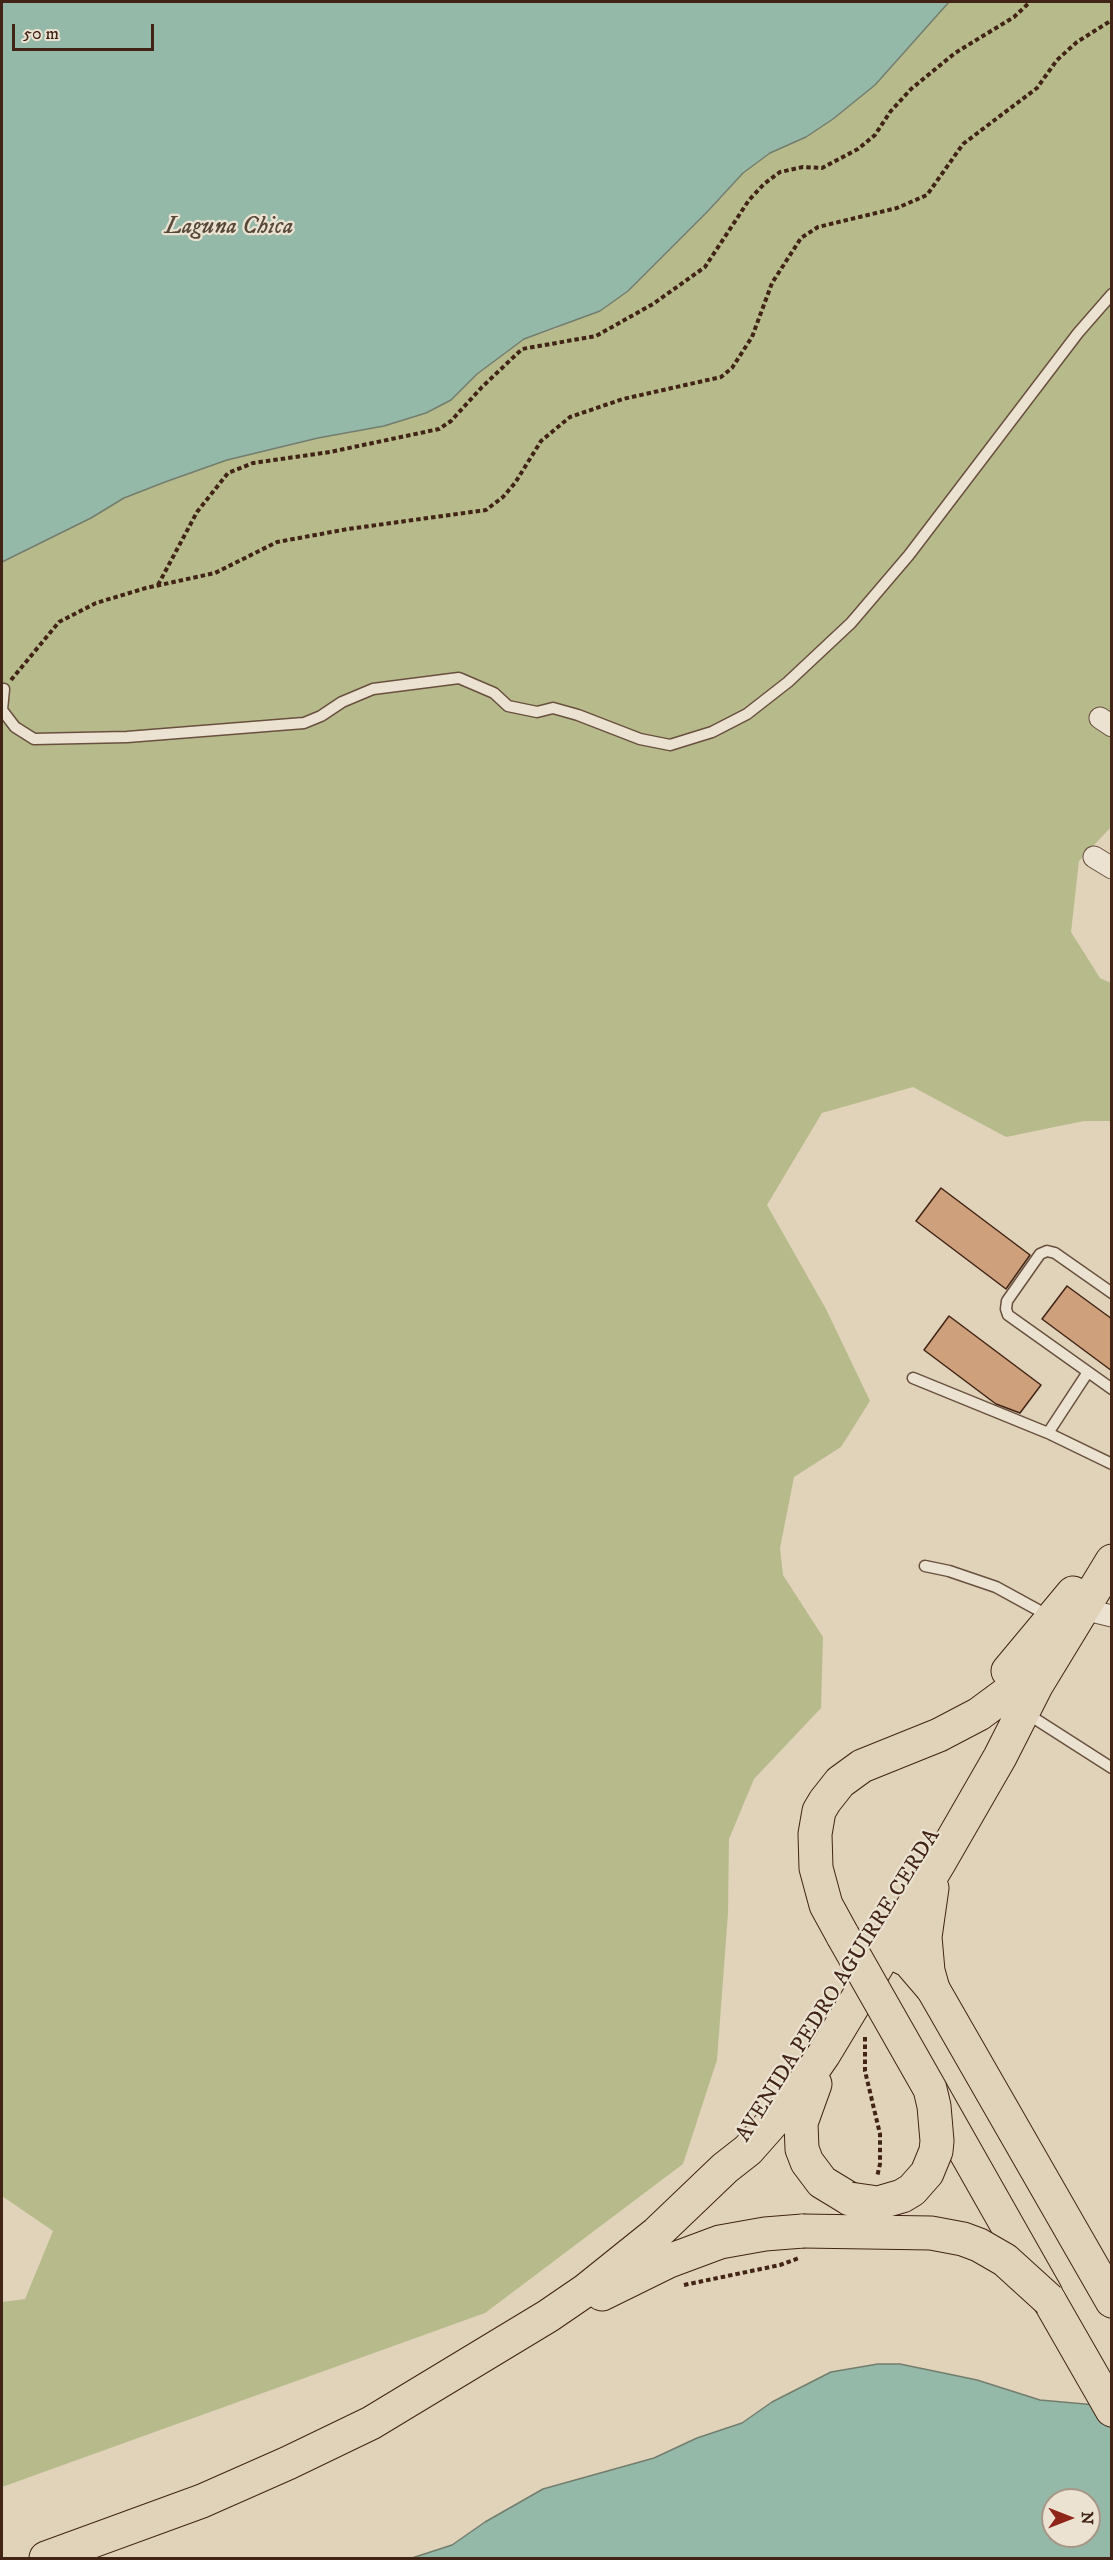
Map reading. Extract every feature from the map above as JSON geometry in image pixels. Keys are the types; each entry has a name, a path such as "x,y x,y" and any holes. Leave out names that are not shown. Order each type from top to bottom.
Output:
{"main road":[{"path":"1112,1551 1082,1614 1017,1662 989,1689 957,1713 922,1731 891,1752 862,1766 840,1782 825,1801 816,1822 814,1851 826,1905 866,1944 930,2090 1112,2410"},
{"name":"AVENIDA PEDRO AGUIRRE CERDA","path":"725,2168 748,2150 770,2127 793,2099 824,2054 866,1944 939,1863 1030,1699 1112,1561"},
{"name":"AVENIDA PEDRO AGUIRRE CERDA","path":"725,2168 800,2058 965,1781 999,1733 1030,1699"},
{"path":"933,1989 928,1971 925,1937 930,1895 939,1863"},
{"path":"866,1944 909,1961 933,1989 1112,2301"},
{"path":"824,2054 818,2077 803,2112 800,2136 802,2150 807,2162 822,2182 862,2192 866,2202 890,2201 912,2190 927,2173 936,2151 937,2140 930,2090"},
{"path":"46,2559 202,2500 371,2423 548,2316 640,2247 725,2168"},
{"path":"548,2316 609,2291 669,2261 701,2248 742,2237 805,2243 931,2232 963,2239 1005,2260 1049,2300"}],"lane":[{"path":"4,689 2,710 15,727 34,739 127,737 304,723 373,688 459,678 495,693 508,706 537,712 553,708 640,739 670,745 712,732 747,714 788,682 851,623 909,555 1078,333 1112,294"},
{"path":"1112,1293 1055,1253 1047,1251 1040,1254 1007,1301 1006,1309 1008,1315 1112,1389"},
{"path":"1048,1433 1088,1372"},
{"path":"913,1378 1048,1433 1112,1464"},
{"path":"925,1566 973,1578 1082,1614"},
{"path":"1030,1699 1112,1768"}],"path":[{"path":"158,585 197,512 228,473 253,463 330,452 439,429 451,421 522,349 596,336 653,304 705,267 749,200 764,184 780,172 803,167 822,168 858,149 875,135 890,112 911,89 955,53 1014,17 1030,2"},
{"path":"4,689 59,622 96,603 158,585 215,573 277,542 348,528 486,510 503,497 515,483 541,441 570,417 633,396 721,377 732,368 752,337 772,283 801,238 818,227 897,208 927,195 963,144 1037,88 1057,60 1070,48 1112,20"},
{"path":"862,2192 880,2164 880,2134 865,2071 865,2034"},
{"path":"679,2286 780,2265 805,2243"}],"shaded area":[{"path":"949,2 1111,2 1112,826 1079,861 1071,932 1100,978 1111,983 1111,1121 1084,1121 1006,1137 913,1087 822,1113 767,1205 826,1309 870,1401 841,1447 794,1477 780,1548 783,1575 823,1637 821,1708 754,1779 729,1839 728,1913 717,2060 683,2164 485,2313 2,2487 2,2302 25,2299 53,2231 2,2196 2,562 91,518 124,498 165,482 227,460 318,438 384,426 426,413 450,400 476,374 524,339 555,329 628,291 743,173 770,153 806,137 875,85"}],"water":[{"name":"Laguna Chica","path":"2,2 949,2 875,85 833,119 806,137 770,153 743,173 628,291 600,311 524,339 477,374 451,400 426,413 384,426 318,438 227,460 165,482 124,498 91,518 2,562"},
{"path":"878,2364 900,2364 977,2380 1040,2400 1096,2405 1111,2400 1111,2558 412,2558 452,2545 485,2522 543,2489 654,2458 697,2438 742,2423 772,2402 831,2372"}],"building":[{"path":"941,1188 1030,1255 1006,1289 916,1221"},
{"path":"1067,1286 1112,1319 1112,1371 1042,1319"},
{"path":"949,1316 1041,1385 1020,1413 996,1404 924,1350"}]}
